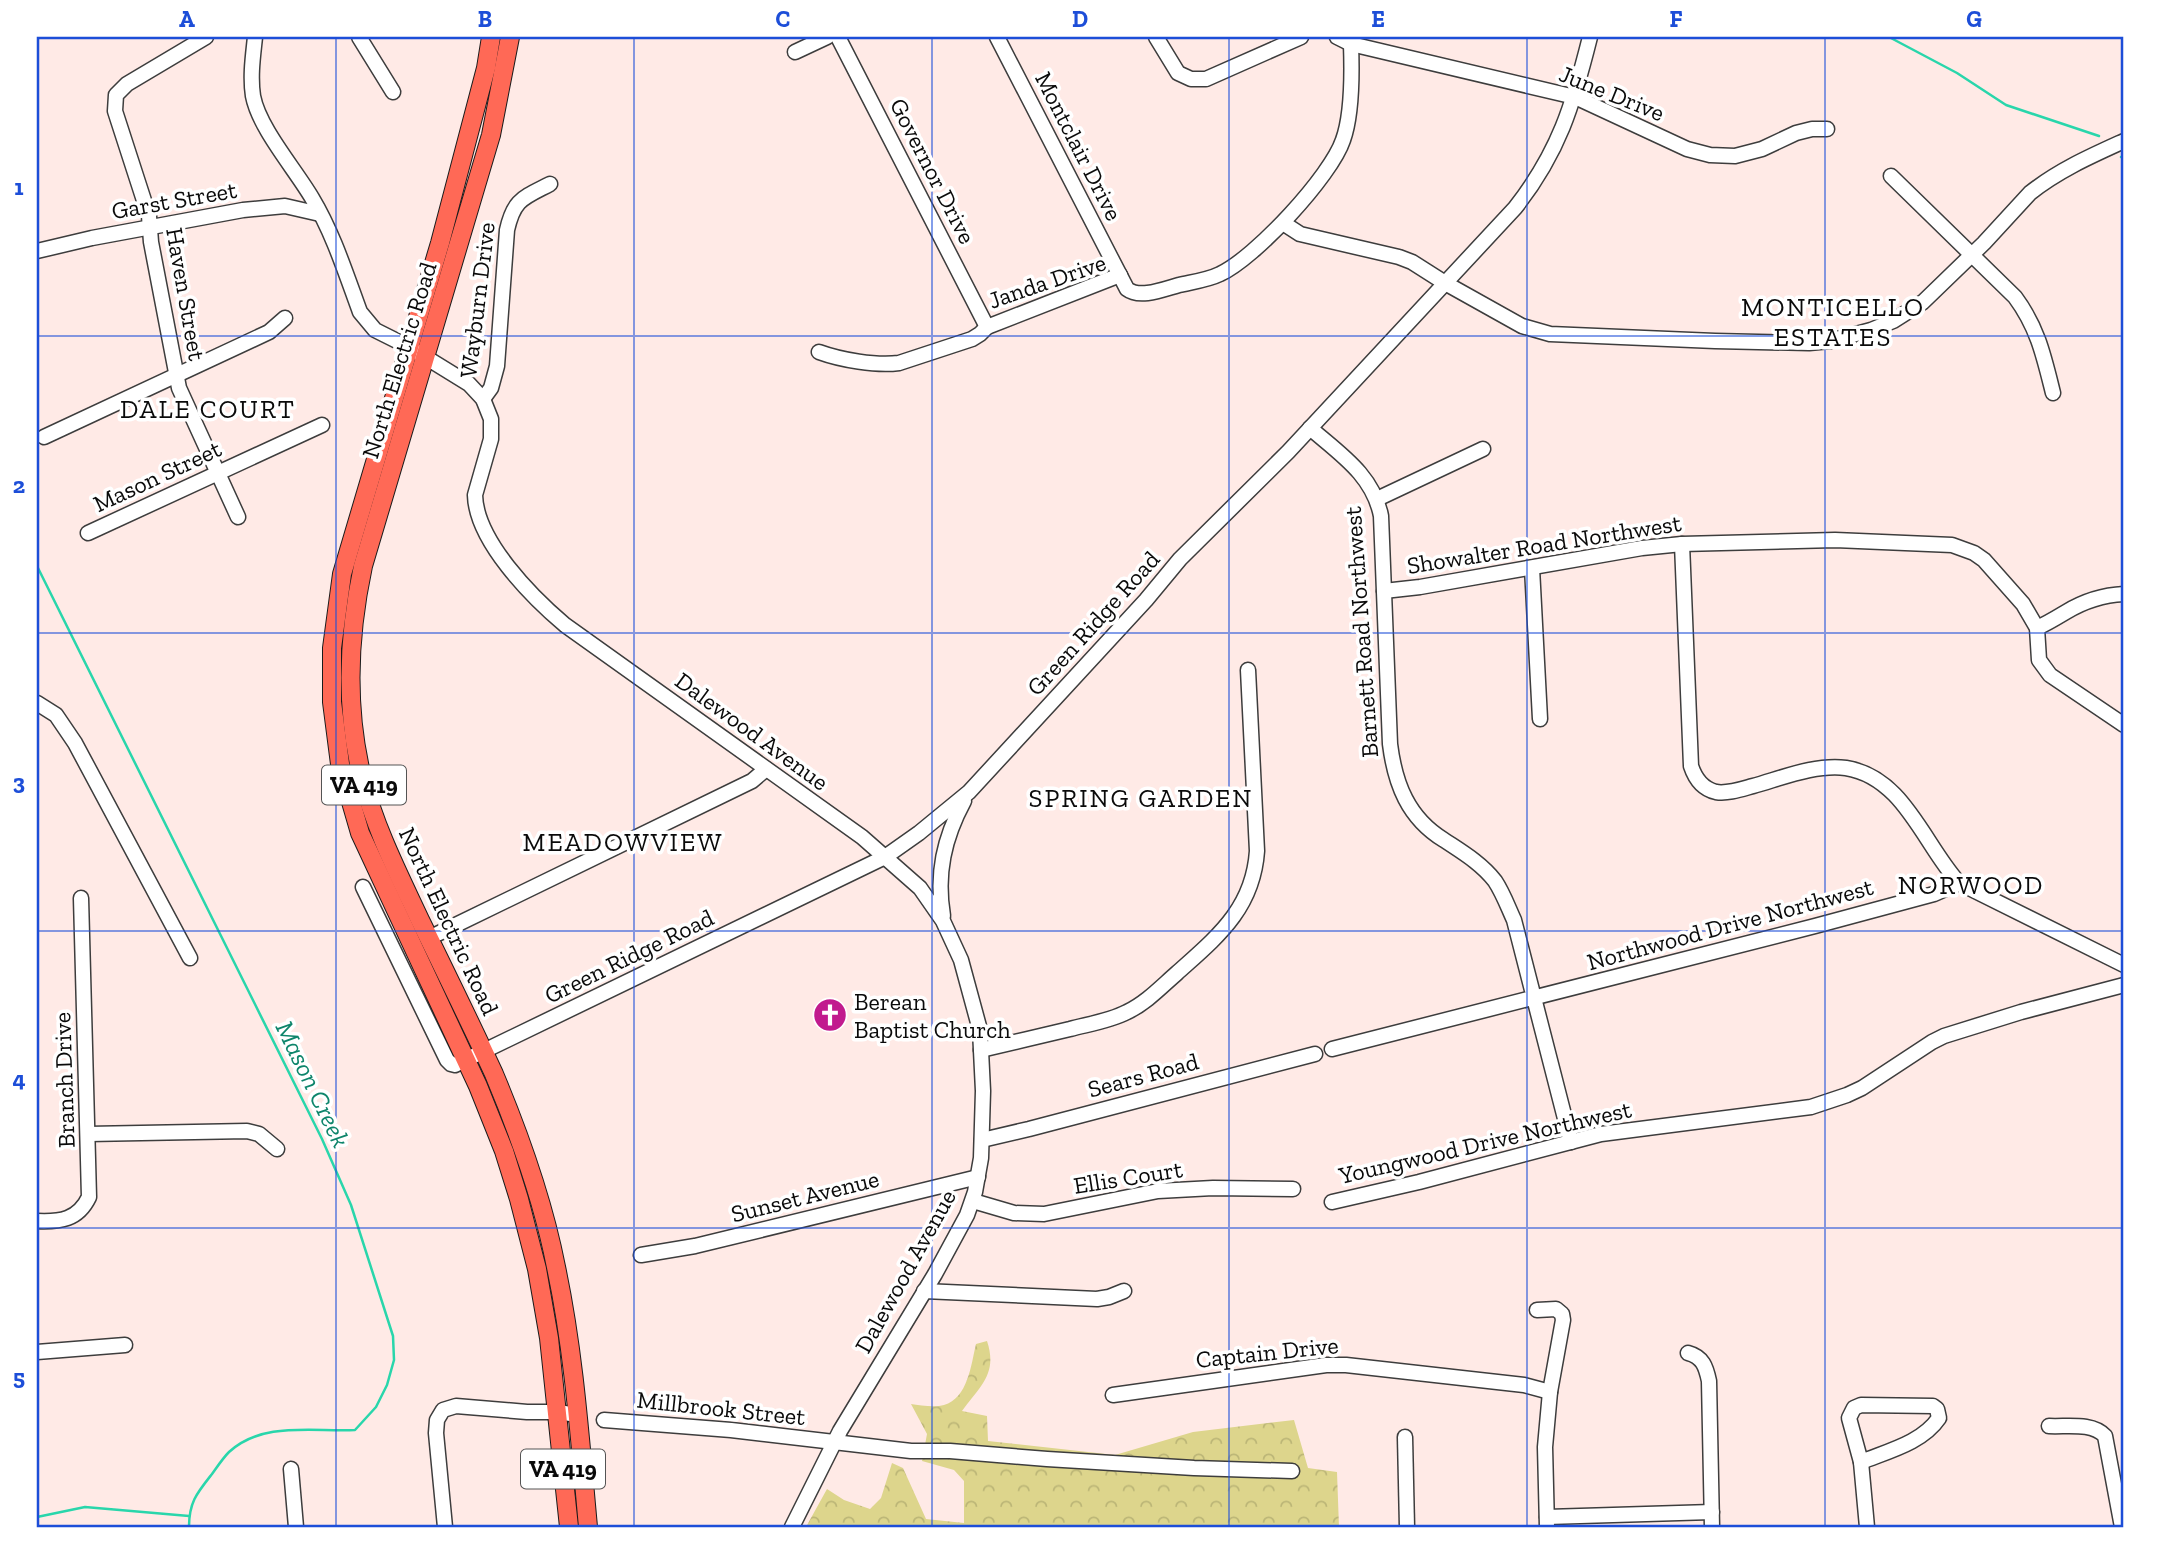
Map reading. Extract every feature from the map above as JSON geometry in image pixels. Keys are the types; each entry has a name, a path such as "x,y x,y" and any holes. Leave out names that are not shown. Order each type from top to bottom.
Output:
{"main road":[{"name":"North Electric Road","path":"491,37 475,113 342,573 334,621 331,674 335,737 348,797 370,858 484,1052 523,1148 548,1232 563,1300 577,1415"},
{"name":"North Electric Road","path":"510,37 491,135 363,566 353,621 350,685 356,749 372,812 504,1151 533,1252 549,1338 558,1412"},
{"name":"VA 419","path":"558,1412 569,1527"},
{"name":"VA 419","path":"577,1415 588,1527"}],"street":[{"name":"Haven Street","path":"206,37 134,80 116,95 115,111 149,216 151,242 179,388 238,517"},
{"path":"255,37 252,78 256,105 292,170 313,199 336,248 360,312 375,330 409,347 469,384 483,398"},
{"path":"359,37 393,92"},
{"path":"795,52 827,37"},
{"name":"Governor Drive","path":"838,37 987,327"},
{"name":"Montclair Drive","path":"997,37 1120,275"},
{"path":"1156,37 1178,73 1198,80 1216,75 1301,37"},
{"name":"June Drive","path":"1337,37 1351,44 1575,97 1687,149 1710,155 1735,156 1762,149 1796,133 1827,129"},
{"name":"Green Ridge Road","path":"467,1060 885,857 970,792 1181,559 1310,428 1515,208 1530,189 1553,150 1575,97 1590,37"},
{"name":"Janda Drive","path":"819,352 841,359 899,363 972,338 987,327 1120,275 1127,289 1135,294 1214,276 1231,268 1283,223 1326,171 1343,142 1351,78 1351,44"},
{"path":"1283,223 1300,234 1399,257 1522,326 1550,334 1809,343 1851,337 1893,321 1923,302 2030,193 2081,160 2124,141"},
{"path":"1891,176 2015,297 2025,311 2041,346 2053,393"},
{"name":"Wayburn Drive","path":"483,398 491,388 497,366 510,218 515,205 550,184"},
{"name":"Garst Street","path":"37,251 150,227 269,207 299,208 320,214"},
{"path":"44,437 269,332 285,318"},
{"name":"Dalewood Avenue","path":"483,398 491,419 491,439 475,495 475,505 484,529 507,565 532,595 565,625 862,837 912,880 943,921 961,960 976,1011 981,1050 982,1140 973,1201 954,1240 835,1442 792,1527"},
{"name":"Mason Street","path":"88,533 322,425"},
{"name":"Barnett Road Northwest","path":"1310,428 1361,473 1377,499 1381,516 1390,744 1395,778 1406,802 1426,827 1480,866 1498,886 1514,920 1571,1142"},
{"path":"1377,499 1483,449"},
{"name":"Showalter Road Northwest","path":"1384,592 1642,548 1682,544 1835,540 1952,545 1974,553 1993,569 2024,604 2037,628 2039,660 2050,675 2124,725"},
{"path":"1682,544 1692,766 1705,787 1719,792 1737,790 1823,768 1846,768 1871,776 1883,783 1900,801 1959,883 2124,965"},
{"path":"1532,568 1540,719"},
{"path":"2037,628 2082,603 2098,597 2124,594"},
{"path":"981,1050 1125,1013 1144,1002 1221,935 1250,888 1255,871 1257,851 1248,670"},
{"path":"37,703 56,715 75,743 190,958"},
{"path":"394,953 752,781 766,769"},
{"path":"943,921 940,890 942,856 956,816 970,792"},
{"name":"Northwood Drive Northwest","path":"1332,1049 1934,894 1959,883"},
{"path":"363,887 447,1060 455,1065 467,1060"},
{"name":"Branch Drive","path":"37,1221 57,1222 68,1219 81,1210 89,1197 81,898"},
{"name":"Youngwood Drive Northwest","path":"1332,1202 1635,1128 1791,1110 1827,1102 1862,1088 1944,1036 2021,1012 2124,985"},
{"name":"Sears Road","path":"982,1140 1315,1054"},
{"path":"88,1134 247,1131 264,1137 277,1149"},
{"name":"Sunset Avenue","path":"641,1255 695,1246 978,1177"},
{"name":"Ellis Court","path":"973,1201 1014,1213 1044,1214 1158,1191 1213,1188 1293,1189"},
{"path":"924,1291 1097,1299 1124,1291"},
{"path":"1538,1310 1556,1309 1562,1314 1563,1320 1550,1392 1545,1447 1547,1522 1712,1512"},
{"path":"37,1352 125,1345"},
{"path":"1688,1353 1702,1362 1709,1381 1712,1424 1712,1527"},
{"name":"Captain Drive","path":"1113,1395 1326,1365 1524,1385 1550,1392"},
{"path":"1861,1462 1917,1439 1936,1422 1939,1414 1937,1409 1919,1405 1861,1405 1854,1408 1849,1418 1861,1462 1867,1527"},
{"path":"445,1527 436,1433 439,1415 448,1407 577,1415"},
{"name":"Millbrook Street","path":"604,1420 731,1430 911,1451 950,1451 1194,1468 1292,1471"},
{"path":"2049,1426 2090,1427 2105,1436 2122,1527"},
{"path":"1405,1437 1407,1527"},
{"path":"290,1469 296,1527"}],"green space":[{"path":"987,1341 990,1352 989,1371 981,1387 962,1411 987,1416 988,1441 1115,1455 1193,1432 1294,1420 1308,1468 1337,1472 1339,1527 806,1527 827,1489 844,1500 870,1509 881,1498 892,1463 903,1468 926,1519 964,1523 964,1481 954,1470 922,1461 927,1434 911,1404 936,1406 952,1401 967,1380 976,1344"}],"waterway":[{"path":"1889,37 1957,73 2006,105 2099,136"},
{"name":"Mason Creek","path":"37,566 322,1139 351,1205 393,1336 394,1360 387,1385 376,1407 355,1430 289,1430 272,1432 242,1442 227,1454 198,1493 190,1511 189,1527"},
{"path":"37,1517 85,1507 189,1516"}],"place":[{"name":"Berean Baptist Church","path":"830,1015"}],"district":[{"name":"MONTICELLO ESTATES","path":"1833,322"},
{"name":"DALE COURT","path":"208,409"},
{"name":"SPRING GARDEN","path":"1141,798"},
{"name":"MEADOWVIEW","path":"623,842"},
{"name":"NORWOOD","path":"1971,885"}]}
